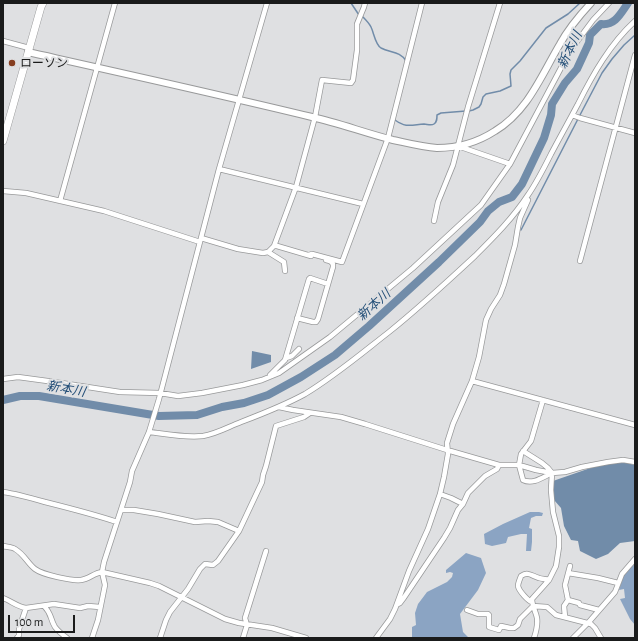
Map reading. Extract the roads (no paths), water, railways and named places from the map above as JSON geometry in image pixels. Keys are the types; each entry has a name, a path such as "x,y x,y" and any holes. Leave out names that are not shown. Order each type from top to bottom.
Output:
{"main road":[{"path":"3,141 28,50 43,3"}],"street":[{"path":"60,201 114,3"},
{"path":"92,638 98,620 105,585 102,572 132,471 150,430 159,399 238,99 267,3"},
{"path":"268,252 274,246 296,187 315,117 322,80 351,83 353,80 357,50 357,24 365,3"},
{"path":"309,255 312,254 342,262 388,138 422,3"},
{"path":"434,221 438,202 453,164 468,107 500,3"},
{"path":"3,41 28,50 96,67 315,117 422,147 438,148 458,146 479,140 497,131 517,115 533,94 560,42 577,18 591,3"},
{"path":"3,379 18,377 120,392 160,393 178,396 243,385 280,373 330,337 413,268 481,205 510,164 570,51 589,25 609,3"},
{"path":"150,430 187,436 203,436 218,432 279,406 324,382 411,314 488,243 528,197 602,61 616,41 635,21"},
{"path":"580,261 635,55"},
{"path":"572,115 635,133"},
{"path":"458,146 510,164"},
{"path":"219,169 363,204"},
{"path":"3,191 26,193 104,211 238,250 268,252 284,262 285,271"},
{"path":"376,638 390,619 397,604 440,494 448,454 447,443 453,424 472,381 486,320 500,295 504,284 515,245 520,218 528,197"},
{"path":"274,246 330,261 333,264 318,319 316,322 313,322 297,318"},
{"path":"269,377 286,358 309,279 310,278 328,284"},
{"path":"286,358 292,356 299,349"},
{"path":"472,381 635,425"},
{"path":"543,400 531,441 521,454 519,465 523,480 526,482 540,479 552,473"},
{"path":"279,406 365,424 499,465 519,465 552,473 564,472 615,461 623,460 635,462"},
{"path":"160,638 170,612 188,589 200,569 205,564 213,565 218,561 239,531 262,482 276,426 304,417 310,413"},
{"path":"467,610 478,614 488,614 489,627 499,630 501,626 514,628 518,625 520,619 532,604 532,600 549,580 556,566 559,536 553,512 552,473 542,463 523,451"},
{"path":"397,604 400,603 436,550 450,528 468,493 485,476 496,469 499,465"},
{"path":"3,492 16,494 99,516 116,522"},
{"path":"440,494 462,504"},
{"path":"121,510 134,510 195,522 218,522 239,531"},
{"path":"3,546 15,549 35,569 43,573 74,580 83,580 98,572 102,572 150,583 160,586 225,619 247,625 272,628 306,638"},
{"path":"243,638 247,625 245,618 266,551"},
{"path":"573,638 615,592 622,574 635,559"},
{"path":"564,617 564,606 568,600 565,585 570,566"},
{"path":"549,580 538,578 530,573 521,576 518,586 528,601 532,604 547,607 556,615 588,623 595,628 601,638"},
{"path":"568,574 598,578 618,583"},
{"path":"3,598 26,608 54,604 80,608 88,606 100,607"},
{"path":"568,600 579,602 580,605 599,610"},
{"path":"532,604 537,619 534,638"},
{"path":"44,606 48,610 55,627 67,638"},
{"path":"17,638 26,608"}],"waterway":[{"path":"351,3 359,15"},
{"path":"469,111 479,107 483,97 486,94 500,91 511,86 511,70 546,28 568,14 580,3"},
{"name":"新本川","path":"3,400 20,396 39,396 159,416 197,415 268,395 301,377 335,355 369,326 439,262 480,222 488,211 499,202 512,197 522,184 544,138 551,115 552,104 565,83 577,69 589,43 590,35 601,24 614,21 628,3"},
{"path":"363,17 372,29 379,46 384,50 401,55 406,61"},
{"path":"521,230 602,73 624,45 635,35"},
{"path":"395,120 406,125 432,125 436,122 437,115 441,113 466,111"}],"place":[{"name":"ローソン","path":"12,63"}]}
